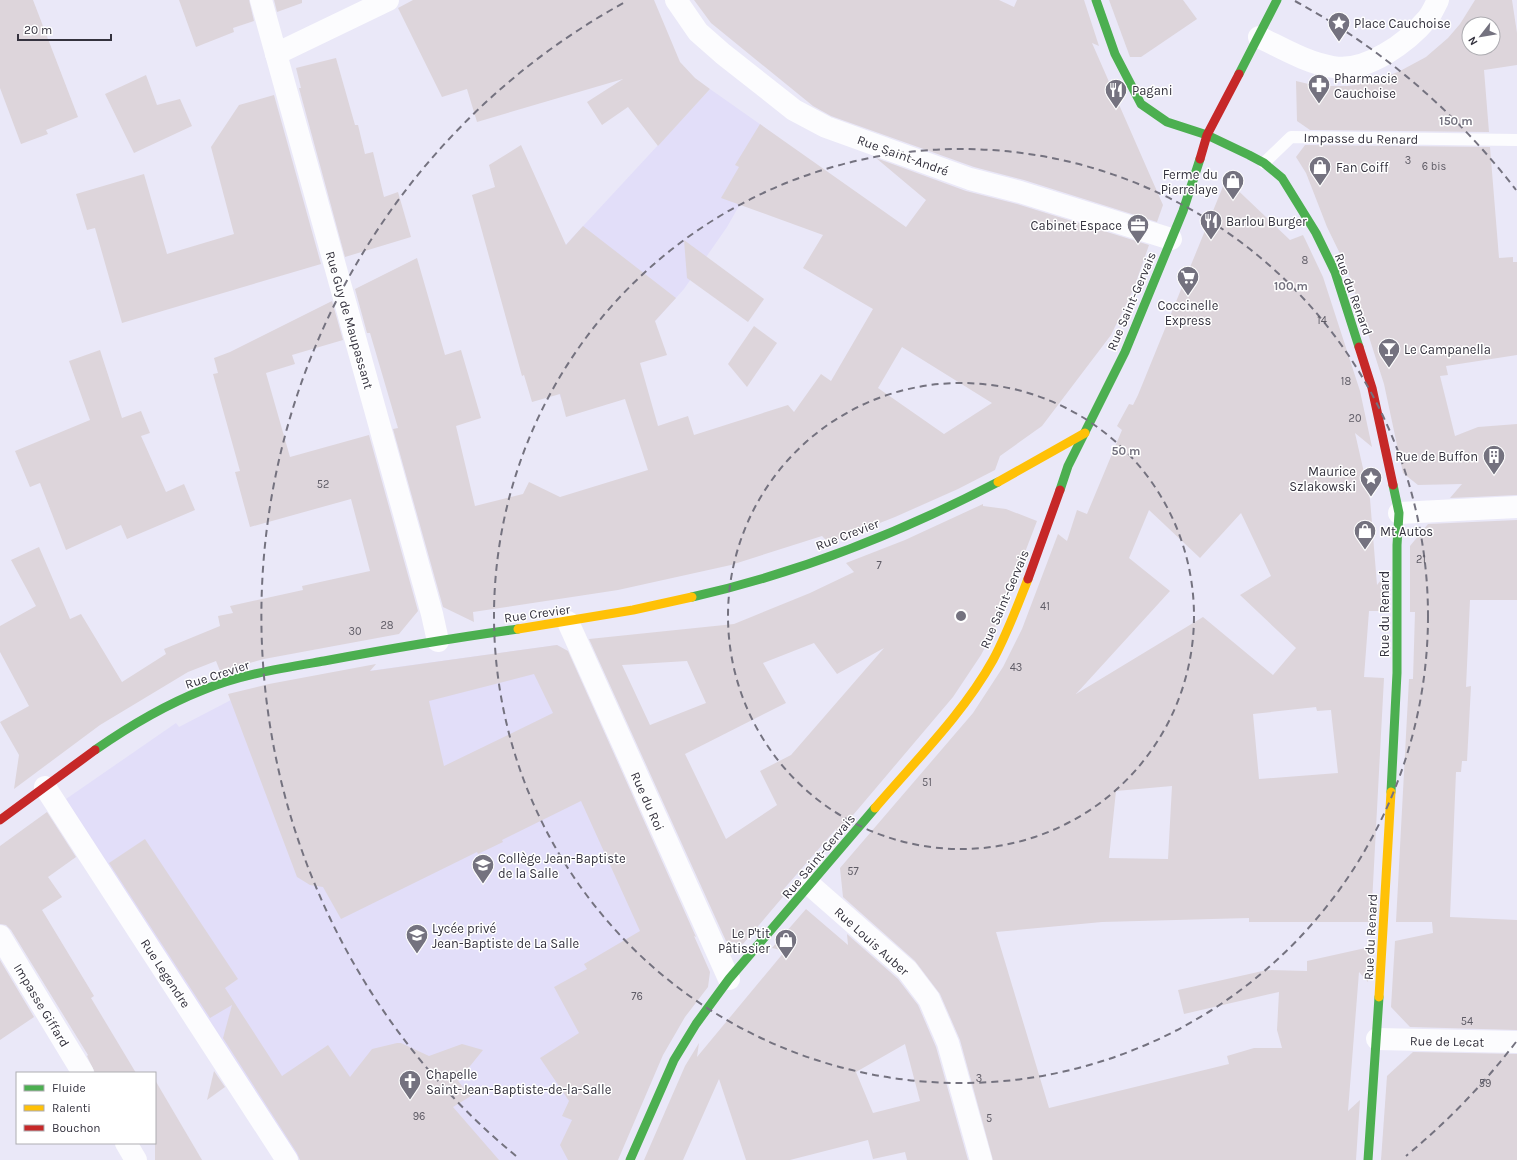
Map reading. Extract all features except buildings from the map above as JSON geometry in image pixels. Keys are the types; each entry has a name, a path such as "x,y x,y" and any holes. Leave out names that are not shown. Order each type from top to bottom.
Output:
{"street":[{"name":"Rue Guy de Maupassant","path":"261,0 438,640"},
{"path":"276,54 388,0"},
{"name":"Rue Saint-André","path":"676,0 698,32 723,54 794,110 826,127 970,179 1020,192 1171,239"},
{"name":"Rue du Renard","path":"1096,0 1115,54 1141,104 1167,122 1207,135 1264,163 1282,178 1299,203 1316,233 1334,272 1372,388 1399,513 1397,546 1397,674 1377,1039 1368,1160"},
{"name":"Rue Saint-Gervais","path":"630,1160 674,1060 696,1024 729,979 963,705 992,661 1010,625 1052,516 1068,466 1125,352 1183,211 1207,135 1277,0"},
{"path":"1259,37 1310,60 1333,67 1352,67 1383,56 1400,44 1428,18 1438,0"},
{"name":"Rue Crevier","path":"0,820 114,738 153,714 205,689 258,674 438,640 568,622 709,594 775,576 924,519 1041,459 1085,433"},
{"path":"1399,513 1517,507"},
{"name":"Rue du Roi","path":"568,622 729,979"},
{"name":"Rue Legendre","path":"45,787 287,1160"},
{"name":"Rue Louis Auber","path":"810,886 907,970 929,999 948,1043 981,1160"},
{"name":"Impasse Giffard","path":"0,936 82,1072"},
{"name":"Rue de Lecat","path":"1377,1039 1517,1042"},
{"path":"127,1144 136,1160"}],"lane":[{"name":"Impasse du Renard","path":"1264,163 1291,137 1517,140"}],"shaded area":[{"path":"710,89 778,137 727,227 684,289 626,353 562,401 534,327 535,278"},
{"path":"557,645 564,649 694,937 585,964 587,969 600,1160 300,1160 106,864 66,799 176,723 179,727 231,700 354,673"}],"traffic: fast":[{"path":"1096,0 1115,54 1141,104 1167,122 1207,135 1249,155 1264,163 1282,178 1316,233 1335,272 1359,347"},
{"path":"1239,74 1277,0"},
{"path":"1060,490 1068,466 1125,352 1183,211 1200,159"},
{"path":"692,597 771,576 849,549 925,518 998,482"},
{"path":"1391,792 1397,673 1397,545 1399,513 1393,485"},
{"path":"95,750 120,733 161,710 218,684 278,669 372,652 518,629"},
{"path":"630,1160 674,1060 696,1024 729,979 875,808"},
{"path":"1368,1160 1379,997"}],"traffic: slow":[{"path":"998,482 1085,433"},
{"path":"875,808 953,718 981,680 1003,640 1028,579"},
{"path":"518,629 633,610 692,597"},
{"path":"1379,997 1391,792"}],"traffic: jam":[{"path":"1200,159 1207,135 1239,74"},
{"path":"1359,347 1372,388 1393,485"},
{"path":"1028,579 1060,490"},
{"path":"0,820 95,750"}],"place":[{"name":"Place Cauchoise","path":"1339,42"},
{"name":"Pharmacie Cauchoise","path":"1319,104"},
{"name":"Pagani","path":"1116,110"},
{"name":"Fan Coiff","path":"1320,186"},
{"name":"Ferme du Pierrelaye","path":"1233,200"},
{"name":"Barlou Burger","path":"1211,240"},
{"name":"Cabinet Espace","path":"1138,244"},
{"name":"Coccinelle Express","path":"1188,296"},
{"name":"Le Campanella","path":"1389,368"},
{"name":"Rue de Buffon","path":"1494,476"},
{"name":"Maurice Szlakowski","path":"1371,498"},
{"name":"Mt Autos","path":"1365,550"},
{"name":"Collège Jean-Baptiste de la Salle","path":"483,884"},
{"name":"Lycée privé Jean-Baptiste de La Salle","path":"417,954"},
{"name":"Le P'tit Pâtissier","path":"786,960"},
{"name":"Chapelle Saint-Jean-Baptiste-de-la-Salle","path":"410,1100"}]}
